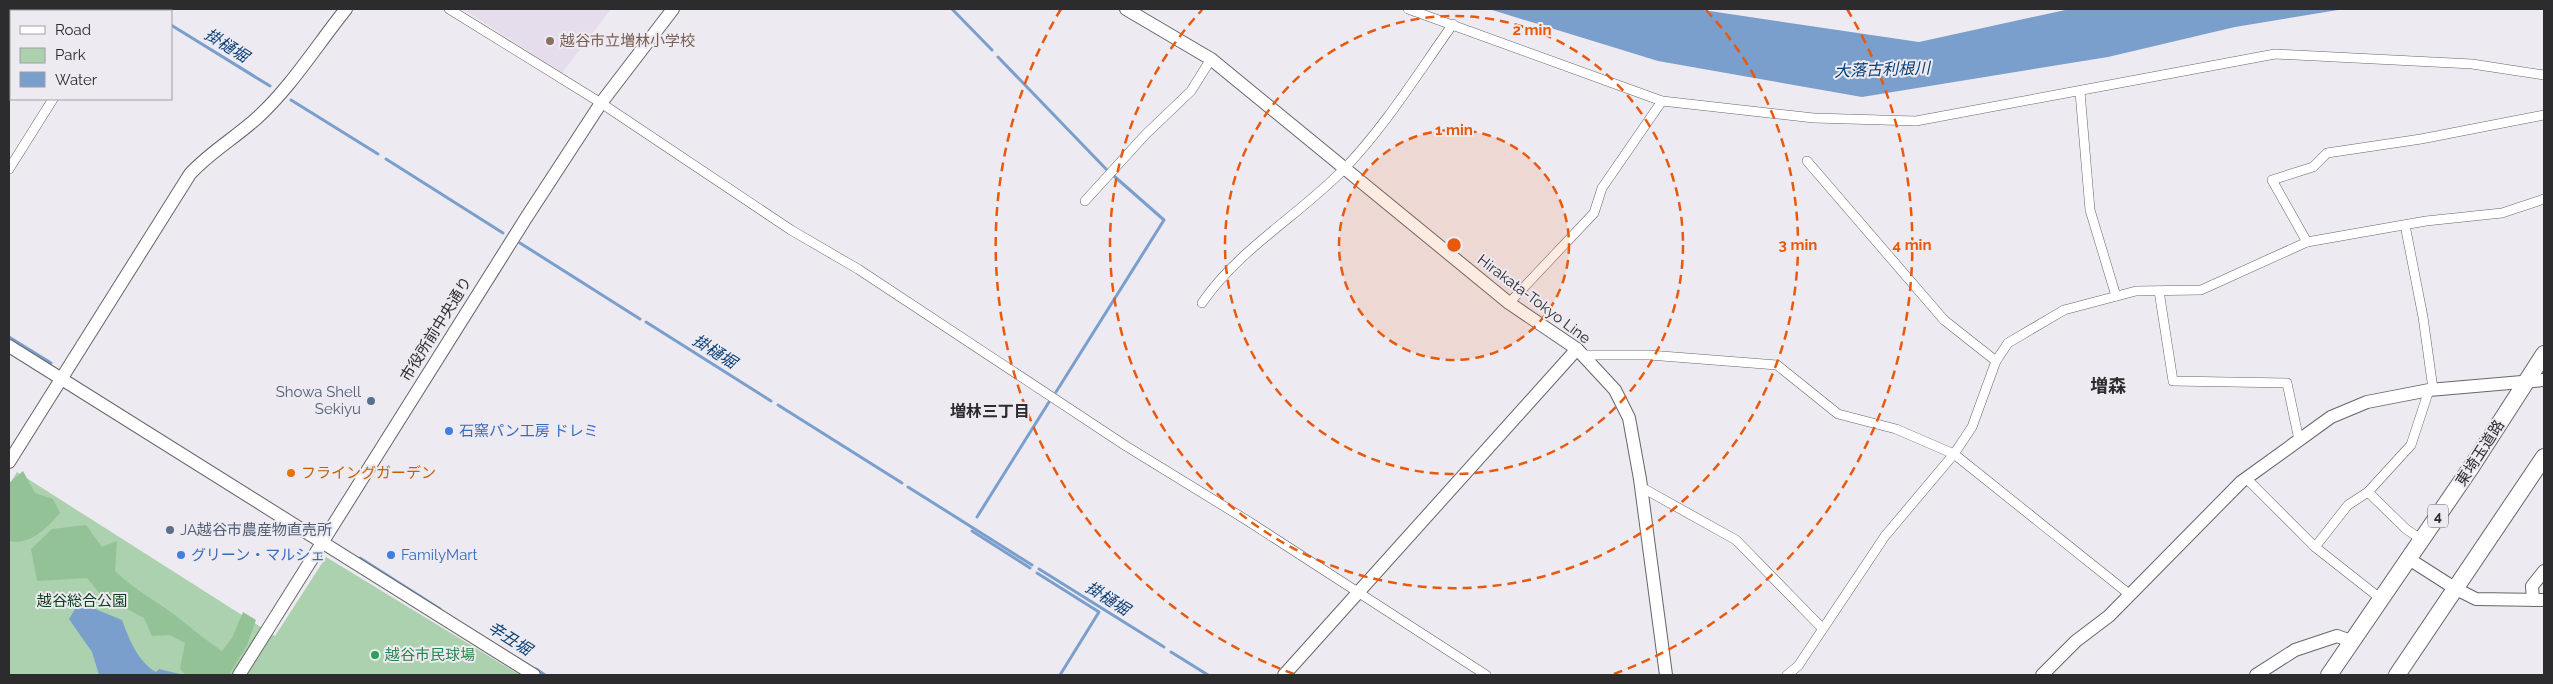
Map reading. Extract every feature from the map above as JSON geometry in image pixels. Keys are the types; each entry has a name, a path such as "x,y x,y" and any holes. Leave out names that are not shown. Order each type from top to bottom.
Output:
{"highway":[{"name":"東埼玉道路","path":"2328,675 2422,540 2544,354"},
{"path":"2404,671 2544,457"}],"street":[{"path":"9,462 190,174 206,157 257,118 286,86 346,9"},
{"path":"449,9 601,103 790,230 858,269 1126,446 1248,521 1486,675"},
{"name":"市役所前中央通り","path":"239,675 520,226 601,103 674,9"},
{"name":"Hirakata-Tokyo Line","path":"1126,9 1211,59 1510,303 1580,352 1615,390 1629,418 1642,487 1666,675"},
{"path":"1408,9 1662,101 1814,118 1916,121 2276,54 2472,64 2544,75"},
{"path":"1202,303 1218,280 1344,169 1388,114 1453,24"},
{"path":"1085,201 1145,135 1191,91 1211,59"},
{"path":"2080,92 2090,210 2116,296"},
{"path":"9,169 52,100"},
{"path":"1510,303 1594,212 1602,188 1662,101"},
{"path":"2307,242 2272,180 2313,167 2327,153 2421,139 2544,115"},
{"path":"1808,161 1944,320 1996,361"},
{"path":"1787,675 1798,666 1885,536 1954,454 1972,427 1996,361 2008,343 2064,310 2136,291 2201,290 2307,242 2405,225 2502,212 2544,199"},
{"path":"2315,547 2348,505 2368,492 2411,445 2431,389 2423,317 2405,225"},
{"path":"2159,291 2173,381 2287,383 2299,440"},
{"path":"9,346 534,675"},
{"path":"1284,675 1580,352 1649,355 1776,365 1838,414 1896,429 1954,454 2130,594"},
{"path":"2043,675 2076,641 2109,616 2246,478 2331,417 2367,402 2431,389 2544,380"},
{"path":"2246,478 2315,547 2381,598"},
{"path":"1642,487 1736,540 1822,628"},
{"path":"2368,492 2406,529 2422,540"},
{"path":"2409,559 2456,590 2476,599 2539,600 2532,586 2544,571"},
{"path":"2256,675 2295,650 2337,636 2351,641"}],"shaded area":[{"name":"越谷市立増林小学校","path":"463,9 611,9 562,73"}],"green space":[{"path":"23,471 35,493 53,499 60,513 50,524 31,538 17,542 9,541 9,483"},
{"name":"越谷総合公園","path":"17,472 275,636 326,557 520,675 9,675 9,485"},
{"path":"86,525 102,547 117,541 115,571 135,588 222,651 232,638 243,612 256,620 247,645 229,675 186,675 180,669 185,643 170,635 152,636 144,618 101,595 87,578 37,581 31,549 52,529"}],"water":[{"name":"大落古利根川","path":"1489,9 1696,9 1919,42 2070,9 2344,9 2235,27 2108,57 1862,97 1658,61"},
{"path":"88,606 122,620 139,656 150,668 156,672 159,669 184,675 99,675 92,652 69,619 75,609"}],"waterway":[{"path":"952,9 992,50"},
{"name":"掛樋堀","path":"172,26 270,86"},
{"path":"998,57 1106,169"},
{"name":"掛樋堀","path":"291,100 378,154"},
{"name":"掛樋堀","path":"386,159 503,233"},
{"path":"1056,392 1164,220 1114,176"},
{"name":"掛樋堀","path":"520,243 640,319"},
{"name":"掛樋堀","path":"646,322 771,401"},
{"name":"辛丑堀","path":"9,337 51,363"},
{"path":"977,517 1049,402"},
{"name":"掛樋堀","path":"778,405 902,483"},
{"name":"掛樋堀","path":"908,487 1032,565"},
{"name":"掛樋堀","path":"972,531 1030,568"},
{"name":"辛丑堀","path":"360,558 440,609"},
{"name":"掛樋堀","path":"1039,569 1164,647"},
{"path":"1037,573 1099,612 1060,675"},
{"name":"掛樋堀","path":"1171,652 1208,675"},
{"name":"辛丑堀","path":"536,669 545,675"}],"place":[{"name":"越谷市立増林小学校","path":"550,41"},
{"name":"Showa Shell Sekiyu","path":"371,401"},
{"name":"石窯パン工房 ドレミ","path":"449,431"},
{"name":"フライングガーデン","path":"291,473"},
{"name":"JA越谷市農産物直売所","path":"170,530"},
{"name":"グリーン・マルシェ","path":"181,555"},
{"name":"FamilyMart","path":"391,555"},
{"name":"越谷市民球場","path":"375,655"}],"district":[{"name":"増森","path":"2108,386"},
{"name":"増林三丁目","path":"990,411"}]}
